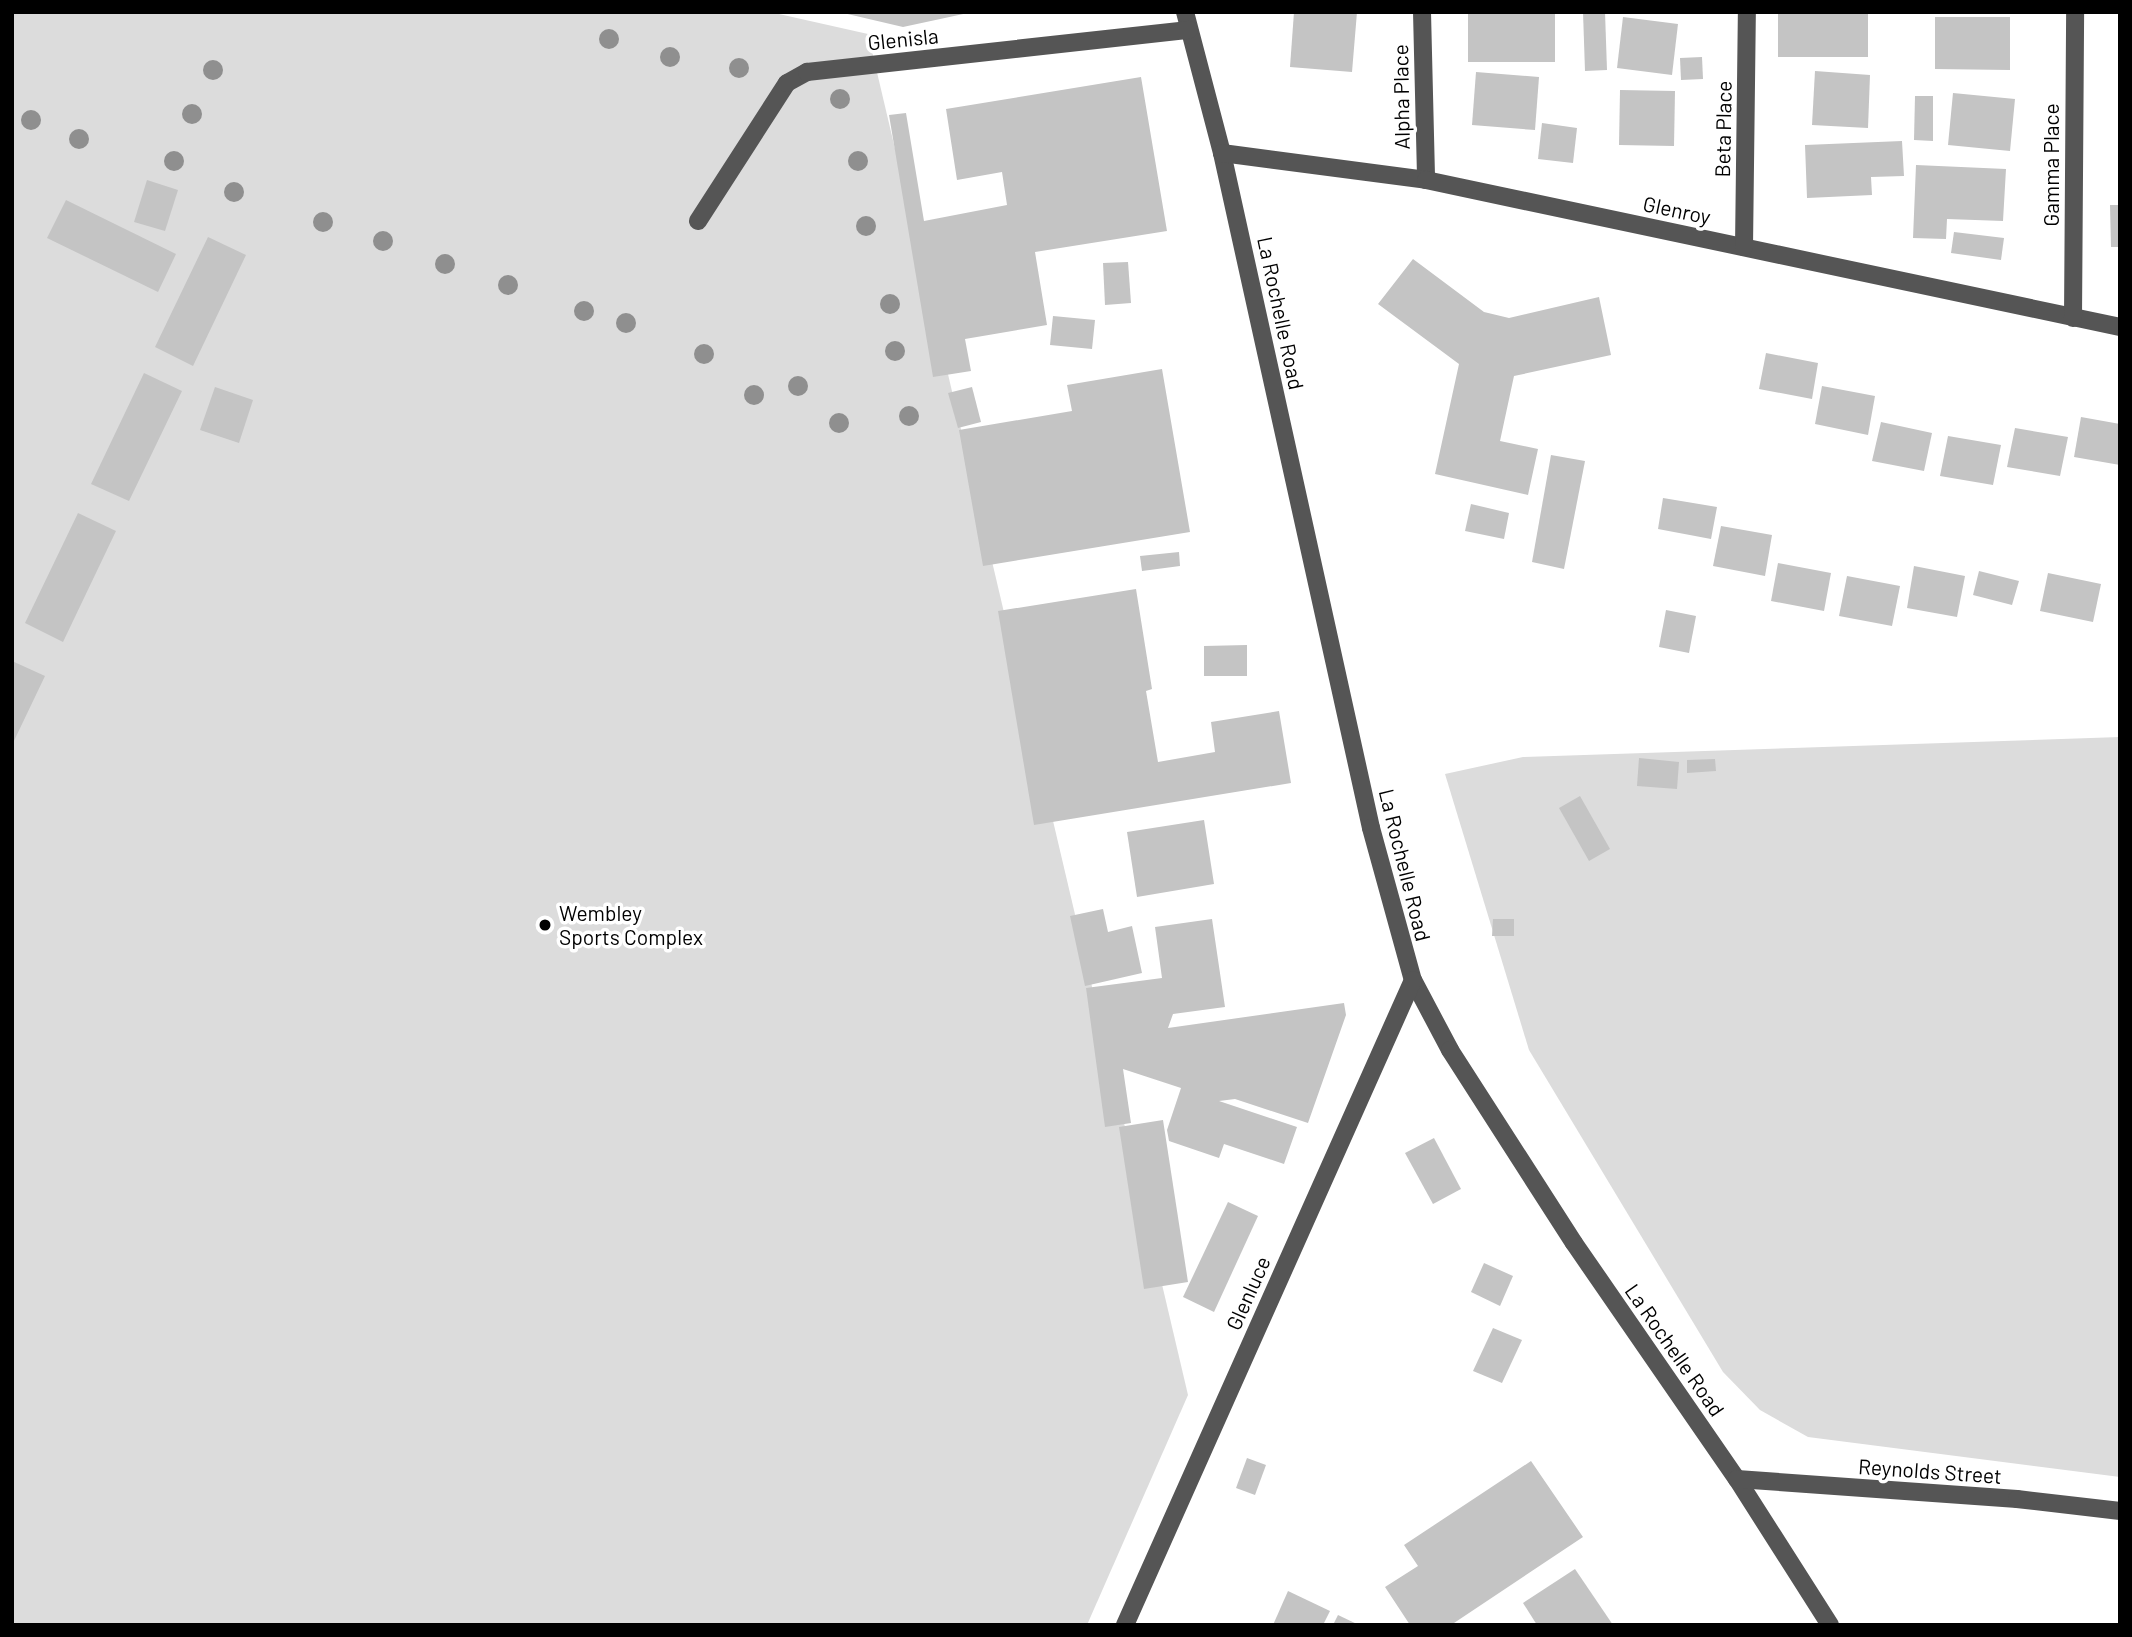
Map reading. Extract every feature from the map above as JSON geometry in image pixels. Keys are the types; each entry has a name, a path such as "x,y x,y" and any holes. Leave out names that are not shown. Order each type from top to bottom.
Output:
{"street":[{"name":"Alpha Place","path":"1422,12 1426,180"},
{"name":"Beta Place","path":"1744,247 1747,12"},
{"name":"Gamma Place","path":"2073,318 2075,12"},
{"name":"La Rochelle Road","path":"1187,21 1222,153 1371,828 1413,980 1450,1050 1567,1232 1737,1479 1830,1625"},
{"name":"Glenisla","path":"698,220 780,93 796,76 1187,21"},
{"name":"Glenroy","path":"1222,153 1426,180 2120,327"},
{"name":"Glenluce","path":"1125,1625 1413,980"},
{"name":"Reynolds Street","path":"1737,1479 2017,1499 2120,1511"}],"shaded area":[{"name":"Wembley Sports Complex","path":"12,12 770,12 868,34 1188,1395 1087,1625 12,1625"},
{"path":"2120,737 2120,1477 1808,1437 1760,1410 1723,1372 1529,1050 1445,774 1523,757"}],"building":[{"path":"839,12 968,12 968,13 903,27"},
{"path":"1294,12 1357,12 1352,72 1290,67"},
{"path":"1468,12 1555,12 1555,62 1468,62"},
{"path":"1583,12 1605,12 1607,70 1585,71"},
{"path":"1778,12 1868,12 1868,57 1778,57"},
{"path":"1623,17 1678,24 1672,75 1617,68"},
{"path":"1935,17 2010,17 2010,70 1935,69"},
{"path":"1702,57 1703,79 1681,80 1680,58"},
{"path":"1815,71 1870,75 1868,128 1812,125"},
{"path":"1476,72 1539,77 1535,130 1472,125"},
{"path":"1141,77 1167,231 1035,252 1047,325 965,339 971,371 933,377 889,115 906,113 924,221 1007,205 1002,172 957,180 946,109"},
{"path":"1620,90 1675,91 1674,146 1619,145"},
{"path":"1953,93 2015,99 2010,151 1948,145"},
{"path":"1915,96 1933,96 1933,141 1914,140"},
{"path":"1542,123 1577,128 1573,163 1538,159"},
{"path":"1902,141 1904,176 1871,177 1872,195 1807,198 1805,145"},
{"path":"1916,165 2006,169 2003,221 1947,219 1946,239 1913,238"},
{"path":"147,180 178,190 165,231 134,222"},
{"path":"66,200 176,254 158,292 47,238"},
{"path":"2110,205 2120,205 2120,247 2111,247"},
{"path":"1954,232 2004,238 2001,260 1951,253"},
{"path":"208,237 246,255 193,366 155,347"},
{"path":"1413,259 1484,312 1509,318 1599,297 1611,355 1514,376 1500,441 1538,449 1528,495 1435,474 1459,364 1378,304"},
{"path":"1128,262 1131,303 1105,305 1103,263"},
{"path":"1053,316 1095,320 1092,349 1050,345"},
{"path":"1766,353 1818,363 1812,399 1759,389"},
{"path":"1162,369 1190,532 983,566 959,430 1072,411 1067,385"},
{"path":"144,373 182,391 129,501 91,484"},
{"path":"1822,386 1875,396 1868,435 1815,424"},
{"path":"215,387 253,400 239,443 200,430"},
{"path":"972,387 981,422 958,428 948,393"},
{"path":"2081,417 2120,424 2120,465 2074,457"},
{"path":"1881,422 1932,433 1924,471 1872,461"},
{"path":"2015,428 2068,437 2060,476 2007,467"},
{"path":"1948,436 2001,445 1993,485 1940,476"},
{"path":"1551,455 1585,461 1564,569 1532,562"},
{"path":"1663,498 1717,507 1711,539 1658,529"},
{"path":"1471,504 1509,513 1504,539 1465,531"},
{"path":"78,513 116,531 63,642 25,623"},
{"path":"1721,526 1772,535 1765,576 1713,566"},
{"path":"1179,552 1180,566 1142,571 1140,556"},
{"path":"1778,563 1831,573 1824,611 1771,601"},
{"path":"1914,566 1965,576 1957,617 1907,608"},
{"path":"1979,571 2019,581 2012,605 1973,595"},
{"path":"2048,573 2101,584 2093,622 2040,611"},
{"path":"1847,576 1900,586 1892,626 1839,616"},
{"path":"1136,589 1152,689 1146,691 1158,762 1215,752 1211,722 1279,711 1291,783 1034,825 998,611"},
{"path":"1666,610 1696,616 1689,653 1659,647"},
{"path":"1247,645 1247,676 1204,676 1204,646"},
{"path":"12,661 45,676 12,745"},
{"path":"1639,758 1679,762 1677,789 1637,786"},
{"path":"1715,759 1716,771 1687,773 1687,760"},
{"path":"1580,796 1610,849 1589,861 1559,808"},
{"path":"1204,820 1214,884 1137,897 1127,832"},
{"path":"1103,909 1108,932 1132,926 1142,973 1085,986 1070,916"},
{"path":"1212,919 1225,1007 1173,1014 1168,1028 1344,1003 1346,1015 1308,1123 1235,1099 1219,1101 1297,1127 1284,1164 1224,1144 1219,1158 1169,1141 1167,1130 1181,1088 1123,1069 1131,1123 1105,1127 1086,988 1162,978 1155,927"},
{"path":"1493,919 1514,919 1514,936 1492,936"},
{"path":"1163,1120 1188,1282 1144,1289 1119,1127"},
{"path":"1434,1138 1461,1189 1433,1204 1405,1153"},
{"path":"1228,1202 1258,1216 1214,1312 1183,1297"},
{"path":"1484,1263 1513,1276 1500,1306 1471,1292"},
{"path":"1493,1328 1522,1340 1502,1383 1473,1371"},
{"path":"1247,1458 1266,1465 1255,1495 1236,1488"},
{"path":"1531,1461 1583,1537 1451,1625 1410,1625 1385,1587 1418,1566 1404,1545"},
{"path":"1575,1569 1613,1625 1537,1625 1523,1603"},
{"path":"1288,1591 1330,1611 1323,1625 1273,1625"},
{"path":"1338,1615 1359,1625 1333,1625"}],"place":[{"name":"Wembley Sports Complex","path":"545,925"}]}
